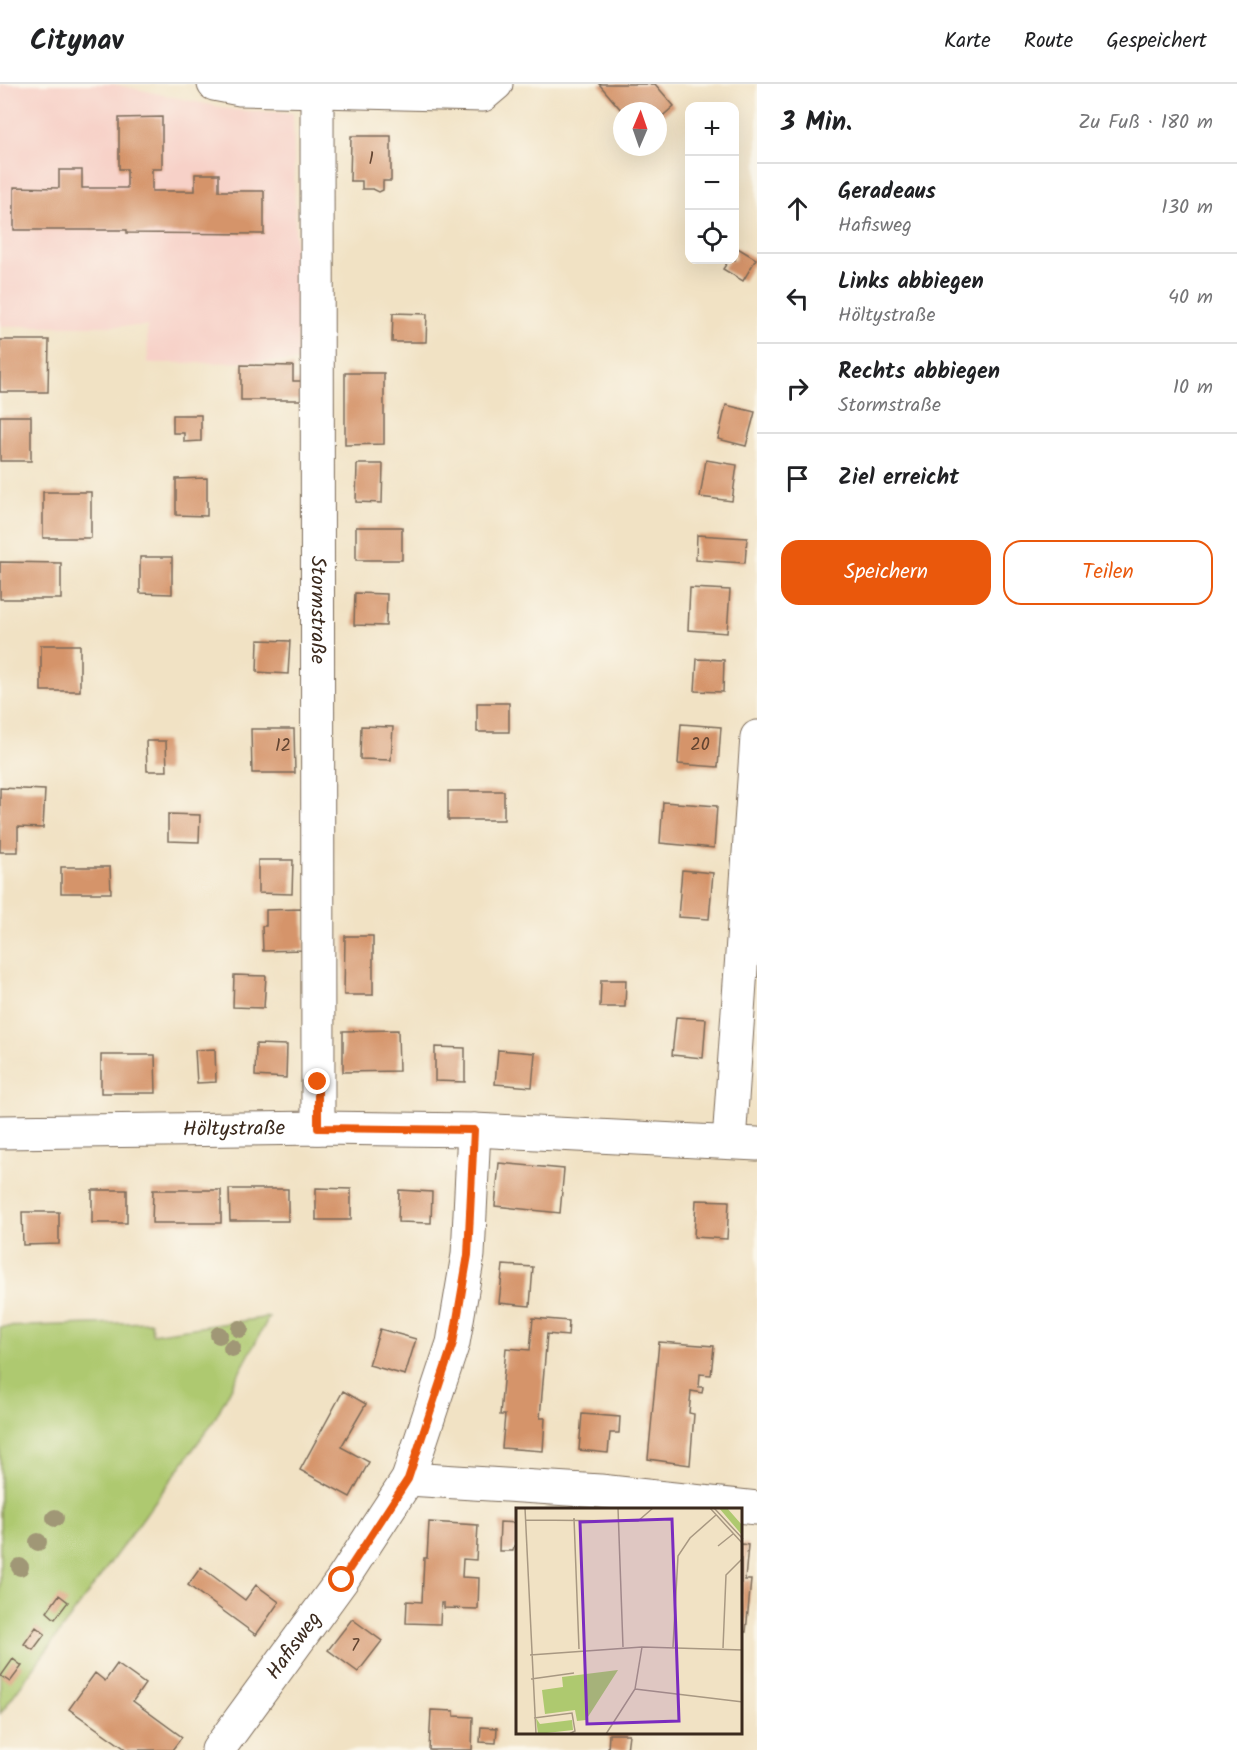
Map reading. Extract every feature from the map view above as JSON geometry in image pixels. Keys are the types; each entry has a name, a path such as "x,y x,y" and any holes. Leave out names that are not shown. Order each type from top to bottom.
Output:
{"street":[{"path":"214,84 240,89 317,88 483,94 496,84"},
{"name":"Stormstraße","path":"317,88 318,1128"},
{"path":"743,1143 757,737"},
{"name":"Höltystraße","path":"0,1132 318,1128 474,1130 743,1143"},
{"name":"Hafisweg","path":"218,1750 342,1580 408,1479 453,1343 468,1255 474,1130"},
{"path":"408,1479 600,1491 757,1508"}],"shaded area":[{"path":"0,84 113,84 234,110 293,113 298,362 148,363 147,326 0,326"}],"green space":[{"path":"269,1317 213,1422 0,1714 0,1327 151,1322 152,1334"}],"building":[{"path":"599,84 655,84 674,106 667,112 667,102 614,102"},
{"path":"162,117 162,169 152,169 152,191 195,191 195,174 219,174 219,191 264,191 264,234 127,233 127,230 14,230 14,187 59,188 59,170 82,170 82,188 127,188 127,169 119,169 119,118"},
{"path":"351,136 391,136 391,181 383,181 383,190 379,192 373,189 362,189 362,181 350,181"},
{"path":"739,249 756,259 743,281 723,269 726,264 739,264"},
{"path":"393,313 427,314 426,342 392,342"},
{"path":"0,340 49,340 48,392 0,392"},
{"path":"241,365 293,366 293,381 309,381 308,400 241,400"},
{"path":"345,373 384,373 384,444 345,445"},
{"path":"726,405 755,412 746,446 718,439"},
{"path":"173,415 201,415 201,441 184,442 184,433 173,433"},
{"path":"0,416 31,416 31,461 0,461"},
{"path":"706,460 737,465 732,501 700,497"},
{"path":"357,464 383,464 382,503 356,502"},
{"path":"207,478 207,516 176,515 176,479"},
{"path":"43,492 91,492 91,538 43,538"},
{"path":"356,527 402,527 402,560 356,560"},
{"path":"697,535 747,538 745,563 696,560"},
{"path":"140,557 172,557 172,594 140,593"},
{"path":"0,562 61,563 61,599 0,599"},
{"path":"690,588 730,590 727,633 688,630"},
{"path":"355,593 387,594 386,626 354,625"},
{"path":"258,640 290,641 288,674 257,672"},
{"path":"41,645 80,645 80,691 41,691"},
{"path":"697,659 724,660 723,692 695,691"},
{"path":"477,703 509,703 509,732 477,732"},
{"path":"681,724 721,727 718,767 678,764"},
{"path":"361,726 393,727 391,760 360,759"},
{"path":"251,729 294,729 295,773 252,773"},
{"path":"146,741 166,741 167,771 147,771"},
{"path":"0,788 45,790 43,828 18,827 18,852 0,852"},
{"path":"448,791 504,791 504,820 448,820"},
{"path":"663,802 717,806 714,848 660,843"},
{"path":"168,814 200,815 199,842 168,841"},
{"path":"258,860 293,860 292,894 258,893"},
{"path":"61,867 110,867 111,893 61,893"},
{"path":"682,870 713,873 709,919 678,917"},
{"path":"303,909 304,950 263,951 262,926 266,926 266,910"},
{"path":"345,936 373,936 373,995 344,995"},
{"path":"234,975 266,976 264,1008 233,1007"},
{"path":"601,980 626,980 625,1007 600,1007"},
{"path":"676,1017 706,1019 703,1058 672,1055"},
{"path":"398,1030 399,1071 343,1072 343,1031"},
{"path":"256,1044 287,1045 286,1078 255,1076"},
{"path":"435,1047 465,1048 465,1082 435,1081"},
{"path":"215,1049 216,1082 197,1083 195,1050"},
{"path":"498,1050 535,1053 532,1087 495,1084"},
{"path":"101,1055 155,1055 156,1093 101,1093"},
{"path":"499,1163 564,1169 560,1213 495,1206"},
{"path":"316,1188 351,1189 351,1220 316,1220"},
{"path":"229,1189 288,1189 288,1221 230,1221"},
{"path":"92,1190 127,1190 127,1223 92,1223"},
{"path":"153,1190 221,1190 221,1223 152,1223"},
{"path":"399,1190 432,1192 431,1223 398,1222"},
{"path":"696,1200 729,1201 727,1239 694,1237"},
{"path":"22,1212 59,1212 59,1244 23,1245"},
{"path":"503,1265 533,1267 530,1306 499,1303"},
{"path":"533,1318 569,1321 568,1336 547,1334 540,1418 545,1418 543,1451 502,1448 505,1415 500,1415 506,1348 530,1350"},
{"path":"380,1329 416,1339 405,1375 369,1365"},
{"path":"659,1342 714,1346 711,1375 700,1374 699,1387 703,1387 702,1393 691,1391 689,1413 694,1414 690,1465 648,1459"},
{"path":"343,1391 366,1404 341,1447 369,1462 350,1497 300,1470"},
{"path":"582,1414 620,1417 619,1433 610,1433 608,1453 579,1450"},
{"path":"429,1522 478,1525 476,1560 463,1559 462,1577 479,1578 478,1609 444,1608 444,1603 441,1603 440,1624 406,1623 407,1601 422,1602 424,1558 427,1558"},
{"path":"500,1522 516,1523 516,1546 513,1551 499,1551"},
{"path":"742,1544 748,1545 745,1580 751,1580 746,1632 742,1631"},
{"path":"201,1567 245,1600 256,1585 279,1602 256,1635 188,1585"},
{"path":"59,1595 68,1602 55,1619 47,1612"},
{"path":"352,1619 382,1641 358,1672 328,1650"},
{"path":"36,1627 45,1634 33,1650 24,1644"},
{"path":"13,1659 22,1666 10,1682 1,1676"},
{"path":"117,1664 145,1684 133,1701 182,1737 172,1750 127,1750 69,1709 95,1673 105,1681"},
{"path":"431,1710 454,1711 454,1716 473,1717 472,1750 429,1750"},
{"path":"481,1727 497,1728 496,1743 480,1742"},
{"path":"609,1735 629,1735 627,1750 608,1750"}],"route":[{"path":"318,1082 318,1128 474,1130 468,1255 453,1343 408,1479 342,1580"}]}
